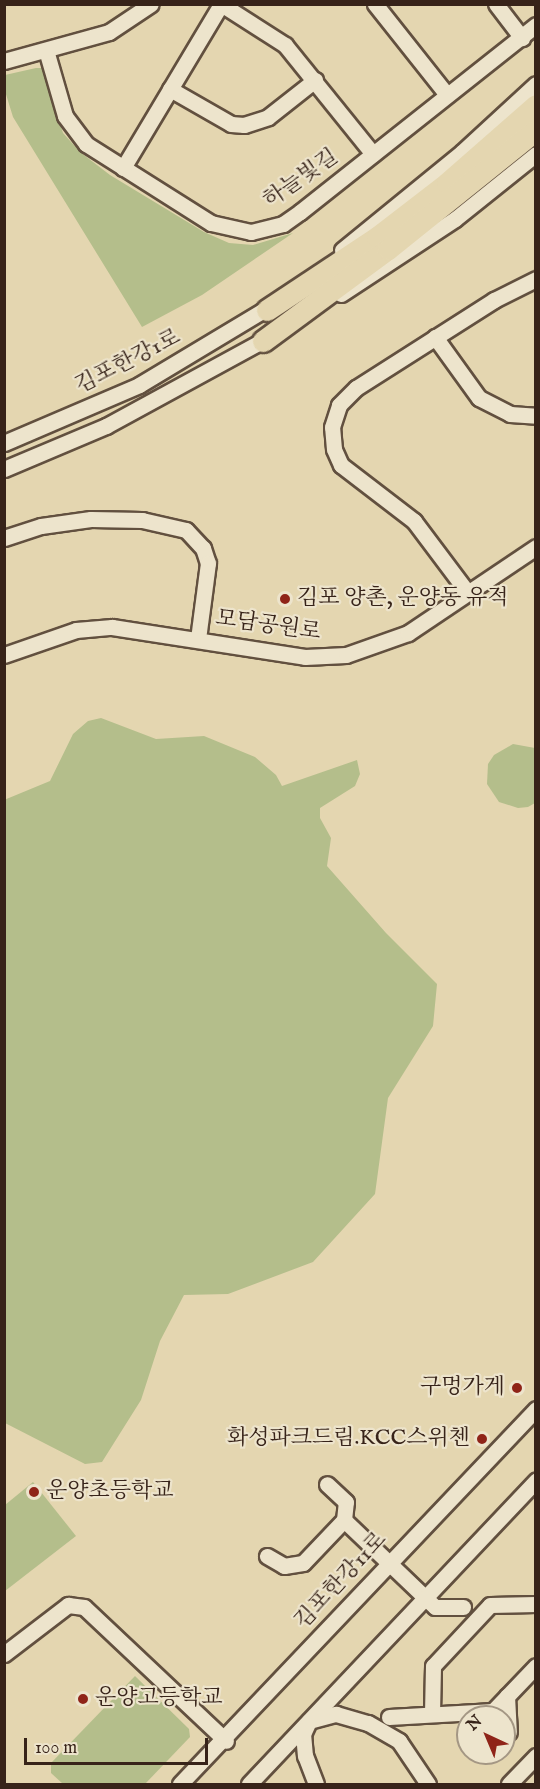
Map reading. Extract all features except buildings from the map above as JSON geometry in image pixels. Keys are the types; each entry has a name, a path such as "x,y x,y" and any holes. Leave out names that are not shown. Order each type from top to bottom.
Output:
{"highway":[{"path":"267,310 377,237 456,176 536,105"},
{"path":"263,341 388,249 536,130"}],"street":[{"path":"4,61 109,32 151,4"},
{"name":"하늘빛길","path":"123,168 221,4 285,45 373,154"},
{"path":"375,4 447,95"},
{"path":"496,4 522,38"},
{"name":"하늘빛길","path":"46,50 58,98 74,130 86,144 211,223 251,232 283,224 536,25"},
{"path":"170,88 217,117 244,125 268,117 315,80"},
{"name":"김포한강1로","path":"4,443 139,385 267,310 462,152 536,84"},
{"name":"김포한강1로","path":"4,469 106,426 263,341 391,264 536,154"},
{"path":"468,593 414,521 346,471 332,439 335,415 346,395 508,291 536,279"},
{"path":"435,338 479,398 510,414 536,416"},
{"path":"4,538 41,526 91,519 142,519 186,530 203,548 208,563 198,639"},
{"name":"모담공원로","path":"4,655 48,638 94,628 198,639 304,657 346,655 408,633 536,547"},
{"name":"김포한강11로","path":"391,1565 536,1409"},
{"name":"김포한강11로","path":"180,1785 536,1416"},
{"path":"249,1785 536,1480"},
{"path":"267,1556 284,1566 303,1563 344,1520 346,1502 327,1484"},
{"path":"344,1520 435,1607 463,1607"},
{"path":"432,1714 433,1666 490,1605 536,1604"},
{"path":"4,1654 68,1605 84,1607 225,1739"},
{"path":"389,1716 488,1713 536,1666"},
{"path":"519,1683 536,1683"},
{"path":"507,1696 508,1705"},
{"path":"309,1721 336,1714 383,1729 412,1756 428,1785"},
{"path":"309,1721 303,1746 316,1785"},
{"name":"김포한강11로","path":"187,1785 225,1739"},
{"path":"509,1785 536,1756"}],"green space":[{"path":"42,68 63,133 80,152 110,175 204,232 229,243 253,245 293,233 202,295 142,327 13,117 5,91 5,75"},
{"path":"101,718 156,739 204,736 255,757 276,775 282,786 357,760 360,774 355,786 320,808 320,818 331,838 327,866 386,933 437,984 433,1026 388,1098 375,1194 313,1262 228,1294 184,1295 160,1341 141,1400 102,1462 85,1464 5,1423 4,800 50,781 73,734 88,721"},
{"path":"513,744 535,748 535,803 528,807 518,808 499,802 487,784 488,764 494,755"},
{"path":"33,1482 76,1536 5,1591 5,1505"},
{"path":"135,1676 189,1729 190,1737 145,1784 63,1784 51,1773 51,1763"}],"place":[{"name":"김포 양촌, 운양동 유적","path":"285,599"},
{"name":"구멍가게","path":"517,1388"},
{"name":"화성파크드림.KCC스위첸","path":"482,1439"},
{"name":"운양초등학교","path":"34,1492"},
{"name":"운양고등학교","path":"83,1699"}]}
